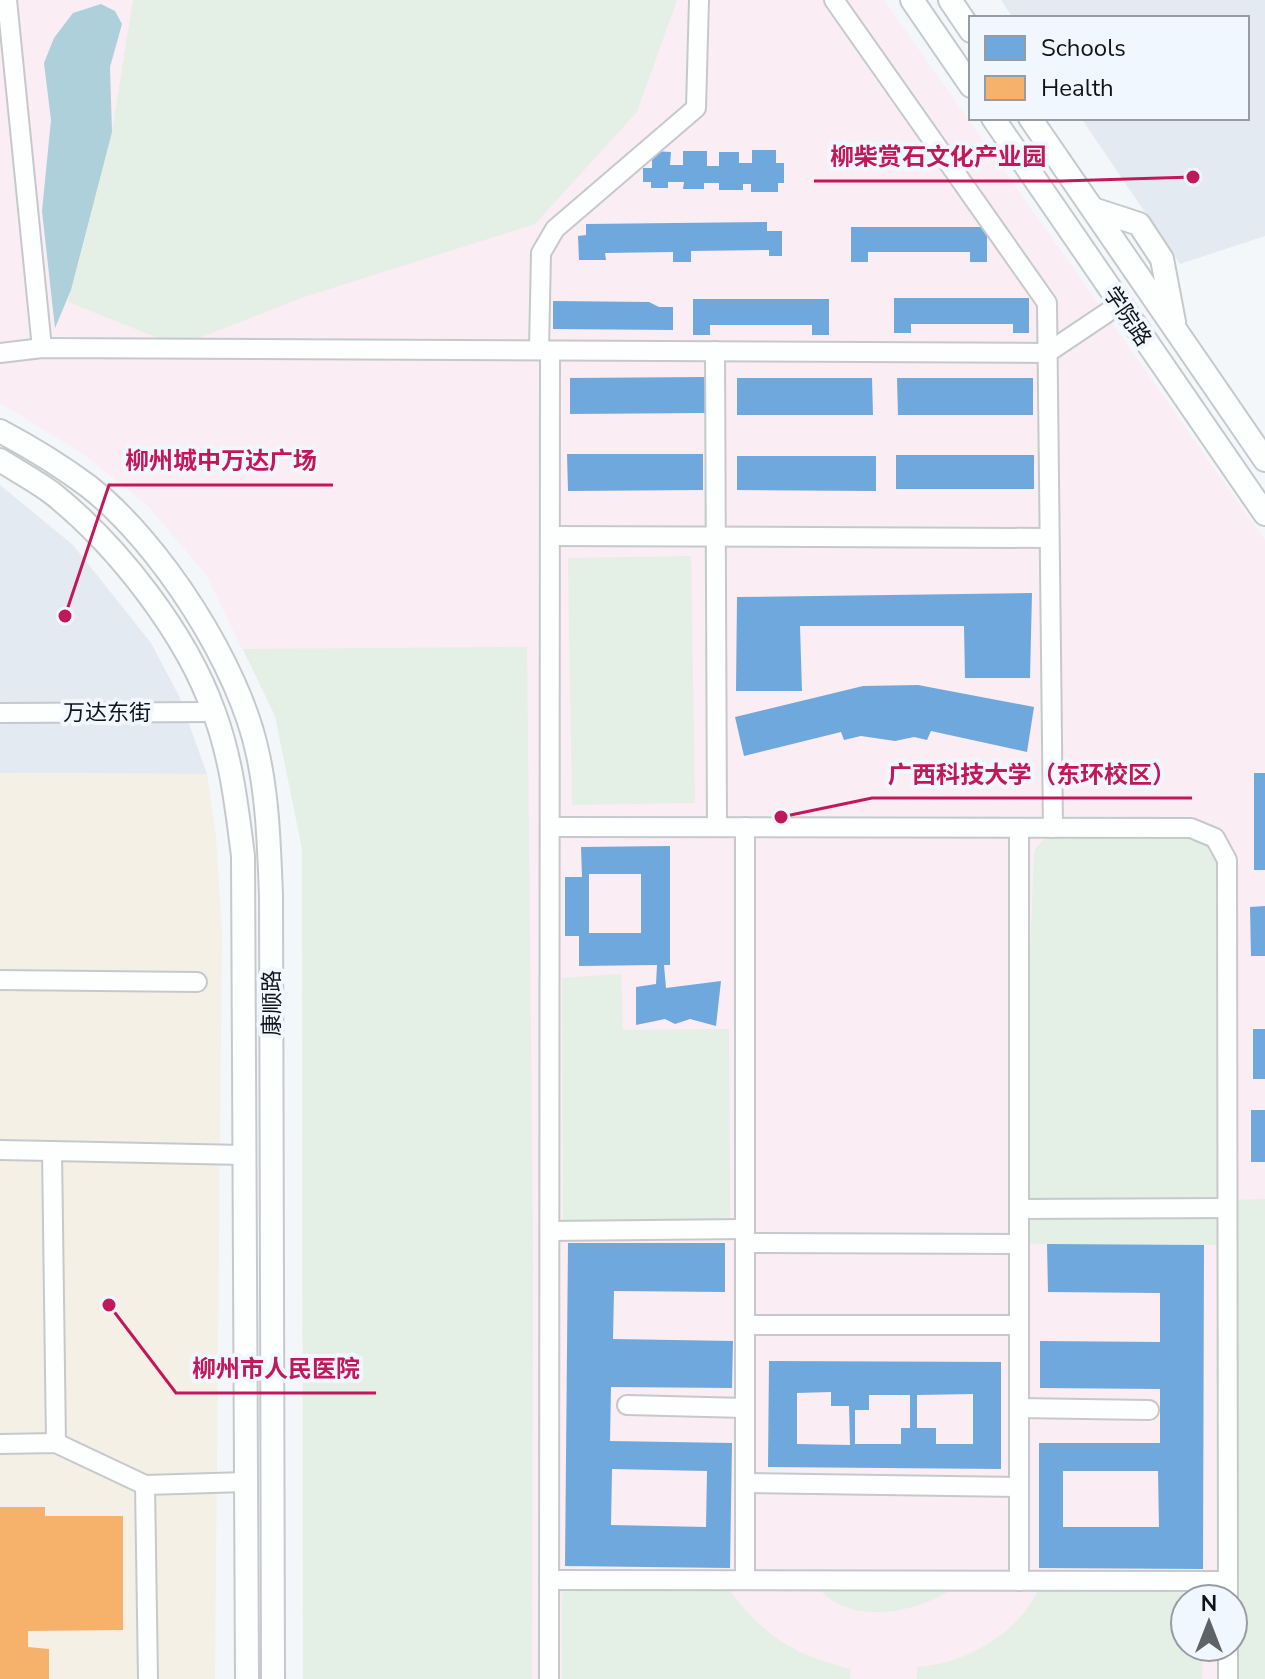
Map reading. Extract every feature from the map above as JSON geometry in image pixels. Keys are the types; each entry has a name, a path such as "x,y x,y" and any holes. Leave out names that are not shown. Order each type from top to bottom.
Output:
{"main road":[{"path":"912,0 969,83"},
{"path":"950,0 969,28"},
{"name":"学院路","path":"994,120 1265,514"},
{"name":"学院路","path":"1031,120 1265,460"},
{"name":"康顺路","path":"0,431 89,487 128,524 184,596 216,645 243,705 258,753 265,801 271,895 273,1679"},
{"name":"康顺路","path":"0,460 50,491 100,536 188,655 214,712 235,794 243,856 247,1679"}],"street":[{"path":"7,0 42,348"},
{"path":"549,1679 550,536 541,253 555,229 696,108 699,0"},
{"path":"834,0 1047,303 1053,828"},
{"path":"0,353 42,348 1047,353 1120,304"},
{"path":"715,351 717,827"},
{"path":"550,536 1049,538"},
{"name":"万达东街","path":"0,713 214,712"},
{"path":"550,827 1191,828 1215,838 1227,860 1228,1583"},
{"path":"745,827 745,1580"},
{"path":"1019,828 1019,1581"},
{"path":"0,980 197,982"},
{"path":"0,1150 244,1155"},
{"path":"52,1151 56,1443"},
{"path":"1019,1209 1227,1208"},
{"path":"550,1231 1019,1244"},
{"path":"745,1325 1019,1325"},
{"path":"627,1405 745,1408"},
{"path":"1019,1408 1149,1410"},
{"path":"0,1444 56,1443 145,1485 246,1482"},
{"path":"745,1483 1019,1487"},
{"path":"145,1485 148,1679"},
{"path":"549,1580 1019,1581 1169,1587"}],"shaded area":[{"path":"0,0 884,0 1265,540 1265,1679 303,1679 302,849 291,785 275,716 206,575 147,505 83,454 0,403"},
{"path":"133,0 677,0 637,112 535,224 304,297 178,346 68,302 112,132"},
{"path":"1001,0 1265,0 1265,236 1180,264 1082,120 1249,120 1249,16 1012,16"},
{"path":"0,485 73,545 151,643 179,696 207,774 0,773"},
{"path":"691,556 695,803 572,805 568,558"},
{"path":"527,647 533,1246 532,1679 303,1679 302,849 275,716 243,649"},
{"path":"0,773 207,774 216,835 222,932 215,1679 0,1679"},
{"path":"1053,828 1191,828 1227,860 1228,1200 1265,1199 1265,1679 1228,1679 1230,1663 1249,1663 1249,1583 1233,1583 1227,1245 1019,1244 1034,851"},
{"path":"621,974 623,1030 729,1029 730,1227 563,1228 562,978"},
{"path":"562,1588 728,1589 768,1632 795,1650 850,1669 850,1679 562,1679"},
{"path":"820,1590 949,1591 919,1605 883,1612 849,1608 833,1601"},
{"path":"1038,1590 1169,1592 1169,1663 1202,1663 1202,1679 917,1679 917,1667 953,1660 988,1644 1004,1633 1029,1606"}],"water":[{"path":"101,4 115,11 122,24 110,67 112,132 71,290 55,328 42,211 51,120 44,63 54,38 73,13"}],"building: Schools":[{"path":"752,150 776,150 776,163 784,163 784,183 778,183 778,192 751,192 751,184 743,184 743,190 719,190 719,183 704,183 704,189 683,189 684,182 668,182 668,188 651,188 651,182 643,182 643,168 652,168 652,151 671,152 670,165 683,165 683,151 707,151 707,166 719,166 719,152 739,152 739,163 752,163"},
{"path":"767,222 767,231 782,231 782,256 769,256 769,250 691,251 691,262 673,262 673,252 605,253 606,260 579,260 578,236 586,235 586,224"},
{"path":"851,227 987,227 987,262 970,262 970,252 868,252 868,262 851,262"},
{"path":"894,298 1029,298 1029,333 1013,333 1013,324 911,324 911,333 894,333"},
{"path":"693,299 829,299 829,335 812,335 812,325 710,325 710,335 693,335"},
{"path":"553,301 649,302 659,307 673,307 673,330 553,329"},
{"path":"705,377 705,413 570,414 570,378"},
{"path":"737,378 872,378 873,415 737,415"},
{"path":"897,378 1033,378 1033,415 898,415"},
{"path":"567,454 703,454 703,490 568,491"},
{"path":"896,455 1034,455 1034,489 896,489"},
{"path":"737,456 876,456 876,491 737,490"},
{"path":"1032,593 1030,678 965,678 964,626 800,626 802,691 736,691 737,597"},
{"path":"918,685 1034,707 1027,752 931,731 927,740 914,737 895,741 861,736 844,740 841,732 744,756 735,717 863,686"},
{"path":"1254,773 1265,773 1265,870 1254,870"},
{"path":"670,846 670,965 664,965 666,988 721,981 716,1026 690,1019 675,1024 665,1019 636,1025 636,987 656,984 657,965 579,966 579,936 565,936 565,877 582,877 581,847","holes":["589,874 641,874 641,933 589,933"]},
{"path":"1265,906 1265,956 1251,956 1250,907"},
{"path":"1253,1029 1265,1029 1265,1079 1253,1079"},
{"path":"1251,1110 1265,1110 1265,1162 1251,1162"},
{"path":"568,1243 725,1243 725,1292 614,1291 613,1339 733,1341 732,1388 611,1387 610,1441 732,1443 730,1568 565,1566","holes":["612,1469 707,1471 706,1527 611,1525"]},
{"path":"1047,1244 1204,1245 1203,1569 1039,1568 1039,1443 1160,1443 1160,1389 1040,1388 1040,1341 1160,1342 1160,1293 1048,1292","holes":["1063,1471 1158,1471 1159,1527 1063,1527"]},
{"path":"769,1361 1001,1362 1001,1469 768,1467","holes":["831,1392 831,1406 849,1406 850,1445 797,1444 797,1393","973,1394 973,1444 936,1444 936,1428 917,1428 917,1395","869,1395 910,1395 910,1428 901,1428 901,1444 855,1444 855,1410 869,1410"]}],"building: Health":[{"path":"0,1507 45,1507 45,1516 123,1516 123,1630 28,1631 28,1647 49,1649 49,1679 0,1679"}],"place":[{"name":"柳柴赏石文化产业园","path":"1193,177"},
{"name":"柳州城中万达广场","path":"65,616"},
{"name":"广西科技大学（东环校区）","path":"781,817"},
{"name":"柳州市人民医院","path":"109,1305"}]}
